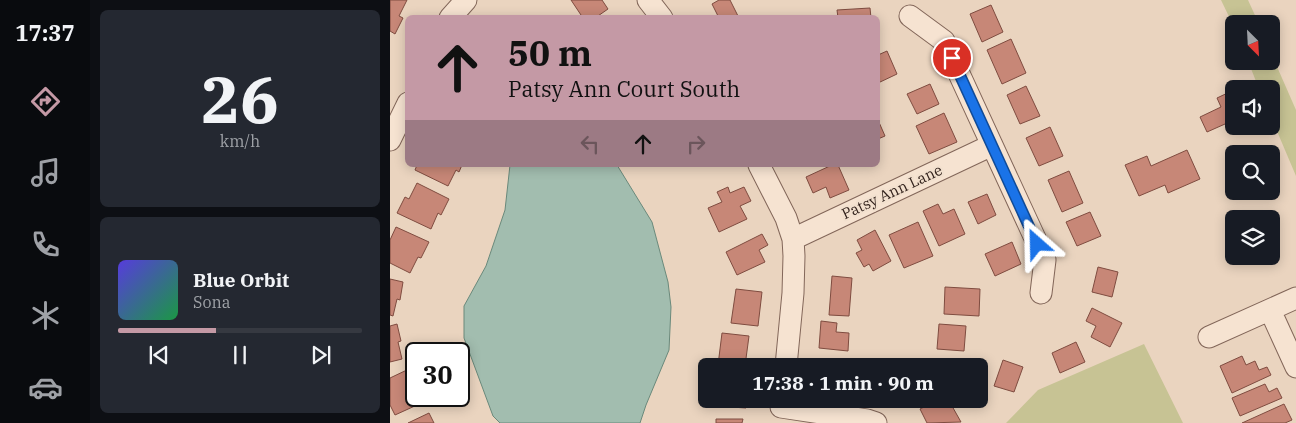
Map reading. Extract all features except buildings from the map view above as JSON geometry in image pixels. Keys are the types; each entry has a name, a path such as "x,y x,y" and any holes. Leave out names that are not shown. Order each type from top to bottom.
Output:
{"street":[{"path":"453,15 466,0"},
{"path":"648,0 660,15"},
{"path":"910,16 944,41 1045,260 1042,293"},
{"path":"390,140 405,109"},
{"name":"Patsy Ann Lane","path":"793,239 992,145"},
{"path":"760,167 786,218 793,239 793,293 787,358"},
{"path":"1209,337 1296,298"},
{"path":"1270,310 1296,367"},
{"path":"781,409 867,420 876,423"}],"shaded area":[{"path":"1221,0 1248,0 1255,15 1228,15"},
{"path":"1252,70 1278,70 1296,110 1296,176 1279,135 1280,80 1255,80"},
{"path":"510,167 618,167 652,222 668,282 671,307 669,350 640,423 500,423 493,416 470,354 470,342 465,342 464,338 464,306 486,266 505,210"},
{"path":"1144,344 1183,423 1006,423 1038,390"}],"route":[{"path":"952,58 1037,244"}]}
